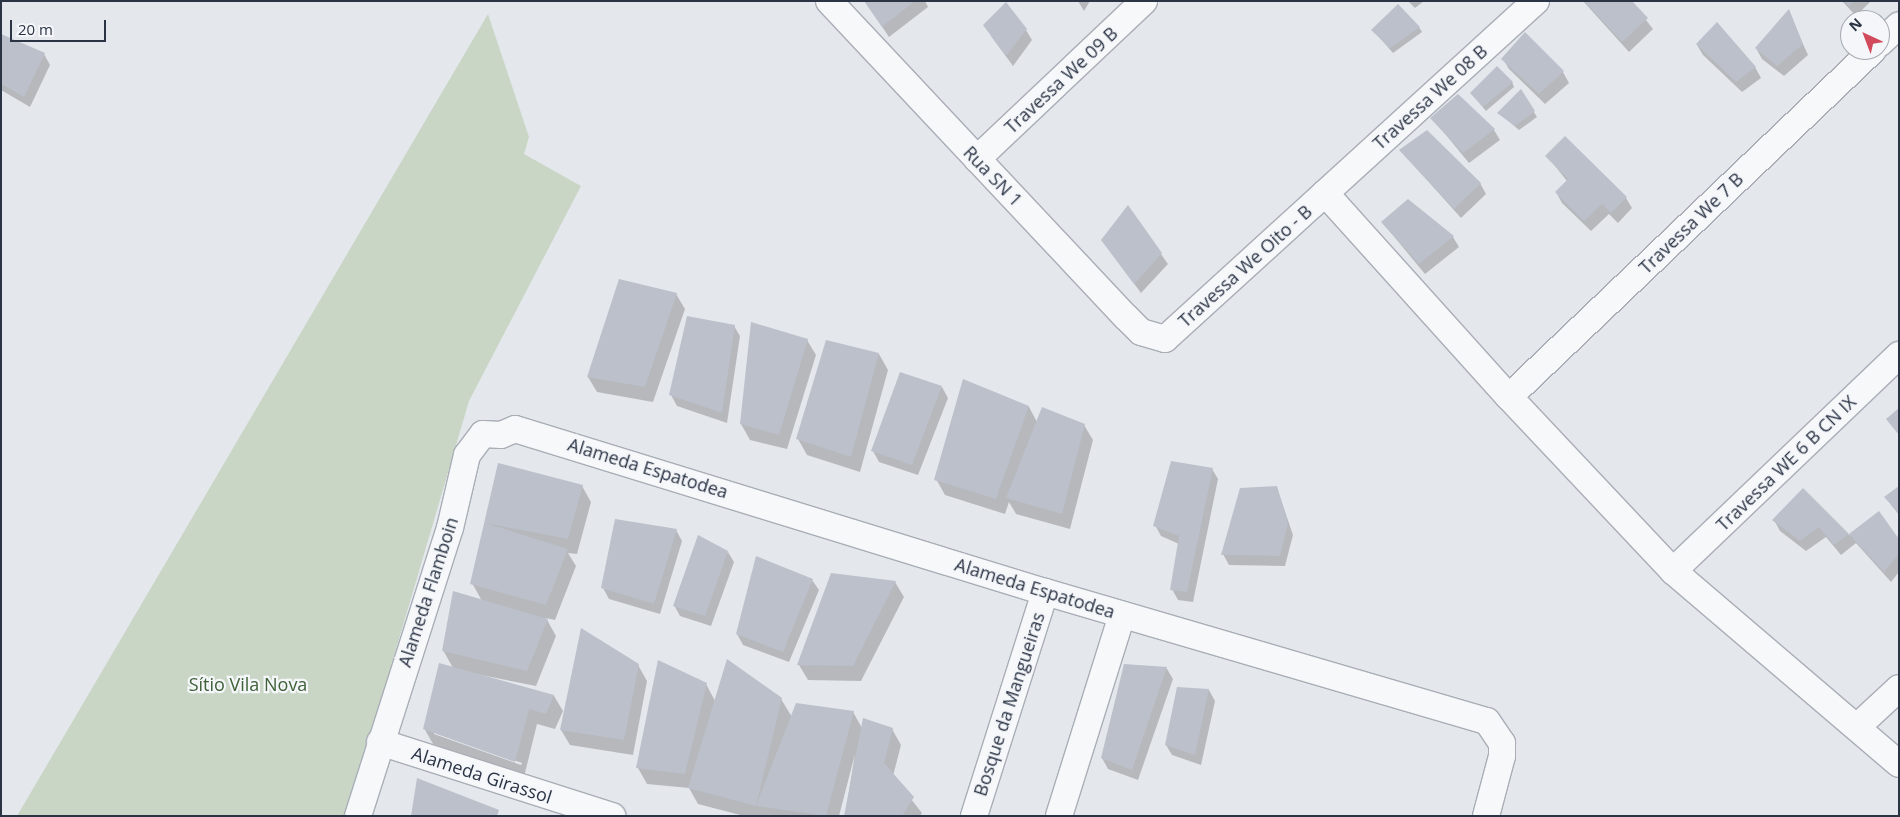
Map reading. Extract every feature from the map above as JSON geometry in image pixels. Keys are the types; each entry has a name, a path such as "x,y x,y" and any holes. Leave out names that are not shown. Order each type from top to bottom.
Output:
{"street":[{"name":"Rua SN 1","path":"829,1 1136,327 1141,332 1165,339"},
{"name":"Travessa We 09 B","path":"977,159 1144,1"},
{"name":"Travessa We 08 B","path":"1325,193 1536,1"},
{"name":"Travessa We 7 B","path":"1509,397 1863,60"},
{"name":"Travessa We Oito - B","path":"1165,339 1325,193"},
{"path":"1325,193 1509,397 1673,571 1899,764"},
{"name":"Travessa WE 6 B CN IX","path":"1673,571 1899,355"},
{"name":"Alameda Flamboin","path":"358,816 380,742 450,528 467,455 484,434 501,435 515,429 546,436"},
{"name":"Alameda Espatodea","path":"546,436 1045,592 1487,721 1502,743 1502,756 1486,816"},
{"name":"Bosque da Mangueiras","path":"974,816 1045,592"},
{"path":"1060,816 1122,615"},
{"path":"1857,727 1899,688"},
{"name":"Alameda Girassol","path":"380,742 612,816"}],"green space":[{"name":"Sítio Vila Nova","path":"488,14 529,137 524,154 581,186 469,401 347,816 17,816"}],"building":[{"path":"864,1 915,1 882,27"},
{"path":"1584,1 1632,1 1648,18 1622,42"},
{"path":"1844,1 1854,1 1849,6"},
{"path":"1006,2 1027,29 1006,56 983,25"},
{"path":"1398,4 1420,27 1390,48 1371,30"},
{"path":"1789,9 1803,44 1777,66 1755,48"},
{"path":"1717,22 1756,67 1736,82 1696,44"},
{"path":"1525,32 1564,71 1539,94 1501,59"},
{"path":"1,34 45,53 24,97 1,84"},
{"path":"1497,66 1513,82 1483,107 1470,93"},
{"path":"1521,89 1535,111 1515,126 1497,113"},
{"path":"1458,94 1495,129 1463,153 1430,118"},
{"path":"1427,130 1481,183 1454,209 1399,150"},
{"path":"1565,136 1627,197 1611,213 1602,204 1584,221 1555,192 1568,179 1545,156"},
{"path":"1408,199 1454,236 1419,264 1381,222"},
{"path":"1128,205 1162,253 1134,284 1101,240"},
{"path":"619,279 677,293 645,387 587,377"},
{"path":"687,316 735,325 722,413 669,395"},
{"path":"751,322 808,339 779,435 740,424"},
{"path":"826,340 879,353 851,457 796,439"},
{"path":"900,372 942,386 912,465 871,451"},
{"path":"963,379 1029,406 996,499 934,480"},
{"path":"1042,407 1085,424 1062,514 1006,498"},
{"path":"1899,408 1899,435 1886,419"},
{"path":"1171,461 1213,468 1187,592 1170,590 1179,536 1153,526"},
{"path":"498,463 583,485 568,539 485,523 568,549 546,605 470,584"},
{"path":"1277,486 1288,523 1280,556 1221,555 1240,488"},
{"path":"1899,486 1899,513 1884,497"},
{"path":"1803,488 1849,534 1834,545 1819,527 1800,541 1772,520"},
{"path":"1879,511 1899,539 1899,554 1884,572 1849,534"},
{"path":"615,519 677,529 654,604 601,588"},
{"path":"698,535 728,551 705,616 673,606"},
{"path":"756,556 813,579 783,652 736,634"},
{"path":"831,573 896,581 853,666 797,665"},
{"path":"453,591 548,619 527,671 442,651"},
{"path":"581,628 639,664 624,740 560,730"},
{"path":"727,659 782,698 756,806 688,788"},
{"path":"658,660 707,683 685,774 636,768"},
{"path":"439,663 554,695 546,714 529,709 515,762 423,729"},
{"path":"1124,664 1167,667 1132,770 1101,758"},
{"path":"1177,687 1209,689 1195,755 1165,745"},
{"path":"796,703 854,711 826,816 756,806"},
{"path":"863,718 893,728 884,763 914,797 902,816 844,816"},
{"path":"417,778 499,810 497,816 411,816"}]}
